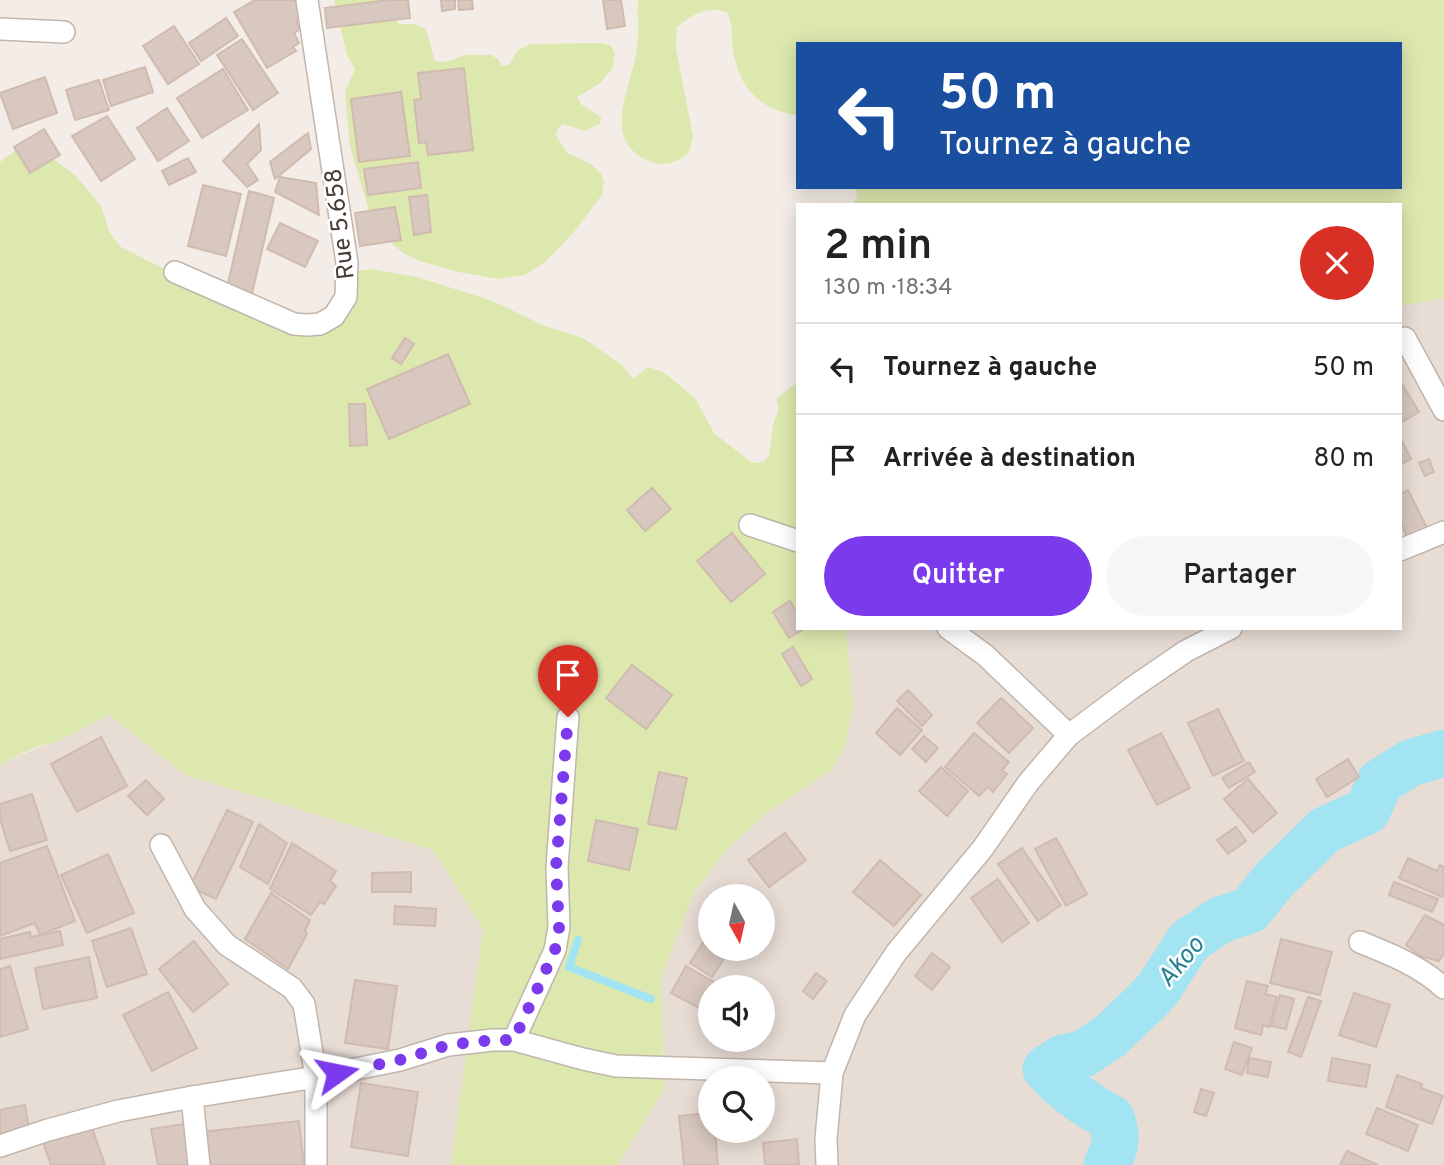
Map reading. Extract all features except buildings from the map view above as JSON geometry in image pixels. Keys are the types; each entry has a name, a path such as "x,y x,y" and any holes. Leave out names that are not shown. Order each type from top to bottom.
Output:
{"street":[{"name":"Rue 5.658","path":"175,272 294,324 320,324 334,316 346,297 348,263 307,0"},
{"path":"0,29 64,32"},
{"path":"1405,338 1444,410"},
{"path":"750,525 796,540"},
{"path":"1402,549 1444,532"},
{"path":"951,630 985,655 1069,735"},
{"path":"827,1165 826,1139 832,1073 855,1015 896,953 983,848 1028,783 1069,735 1186,651 1227,630"},
{"path":"514,1040 555,950 559,928 556,867 568,717"},
{"path":"161,845 195,909 227,945 292,988 304,1004 316,1077 316,1165"},
{"path":"1360,942 1419,969 1444,988"},
{"path":"0,1146 118,1111 316,1077 400,1060 448,1045 493,1040 514,1040 616,1066 832,1073"},
{"path":"192,1097 199,1165"}],"shaded area":[{"path":"1444,298 1444,1165 618,1165 665,1087 661,978 696,889 698,886 698,961 775,961 775,884 700,884 727,850 765,814 833,769 853,707 846,630 1402,630 1402,306"},
{"path":"109,715 185,775 433,850 483,929 451,1165 0,1165 0,765 57,742"}],"green space":[{"path":"334,0 399,0 398,24 415,24 426,29 435,61 446,62 465,55 491,55 498,59 502,66 510,64 518,50 531,44 610,45 615,53 612,69 599,84 577,97 581,104 601,117 600,124 584,131 563,124 556,135 567,153 591,164 601,174 604,182 602,195 574,232 544,263 525,275 499,279 458,272 403,253 383,235 369,211 350,146 345,92 355,69 347,55"},
{"path":"638,0 1444,0 1444,298 1402,306 1402,203 854,203 856,189 1402,189 1402,42 796,42 796,116 762,102 746,86 736,64 727,12 706,11 694,15 677,27 676,48 693,137 689,153 675,161 660,164 634,152 625,140 622,126 622,111 638,37"},
{"path":"17,149 44,152 76,176 101,206 110,233 121,247 184,279 232,299 243,314 325,322 357,271 370,269 417,277 490,300 545,326 583,338 622,365 633,379 648,367 665,373 695,398 714,433 752,463 763,462 769,456 773,425 779,408 776,399 796,384 796,630 846,630 853,707 845,746 833,769 765,814 727,850 698,884 661,978 665,1087 618,1165 451,1165 483,929 433,850 185,775 109,715 57,742 35,748 0,765 0,162"}],"waterway":[{"name":"Akoo","path":"1107,1165 1115,1142 1111,1118 1076,1096 1046,1069 1063,1058 1083,1054 1109,1037 1158,989 1189,941 1220,920 1250,910 1274,880 1325,830 1367,811 1380,782 1410,763 1444,753"},
{"path":"578,940 569,967 651,999"}],"route":[{"path":"337,1073 400,1060 448,1045 514,1040 555,950 559,928 556,867 568,717"}]}
